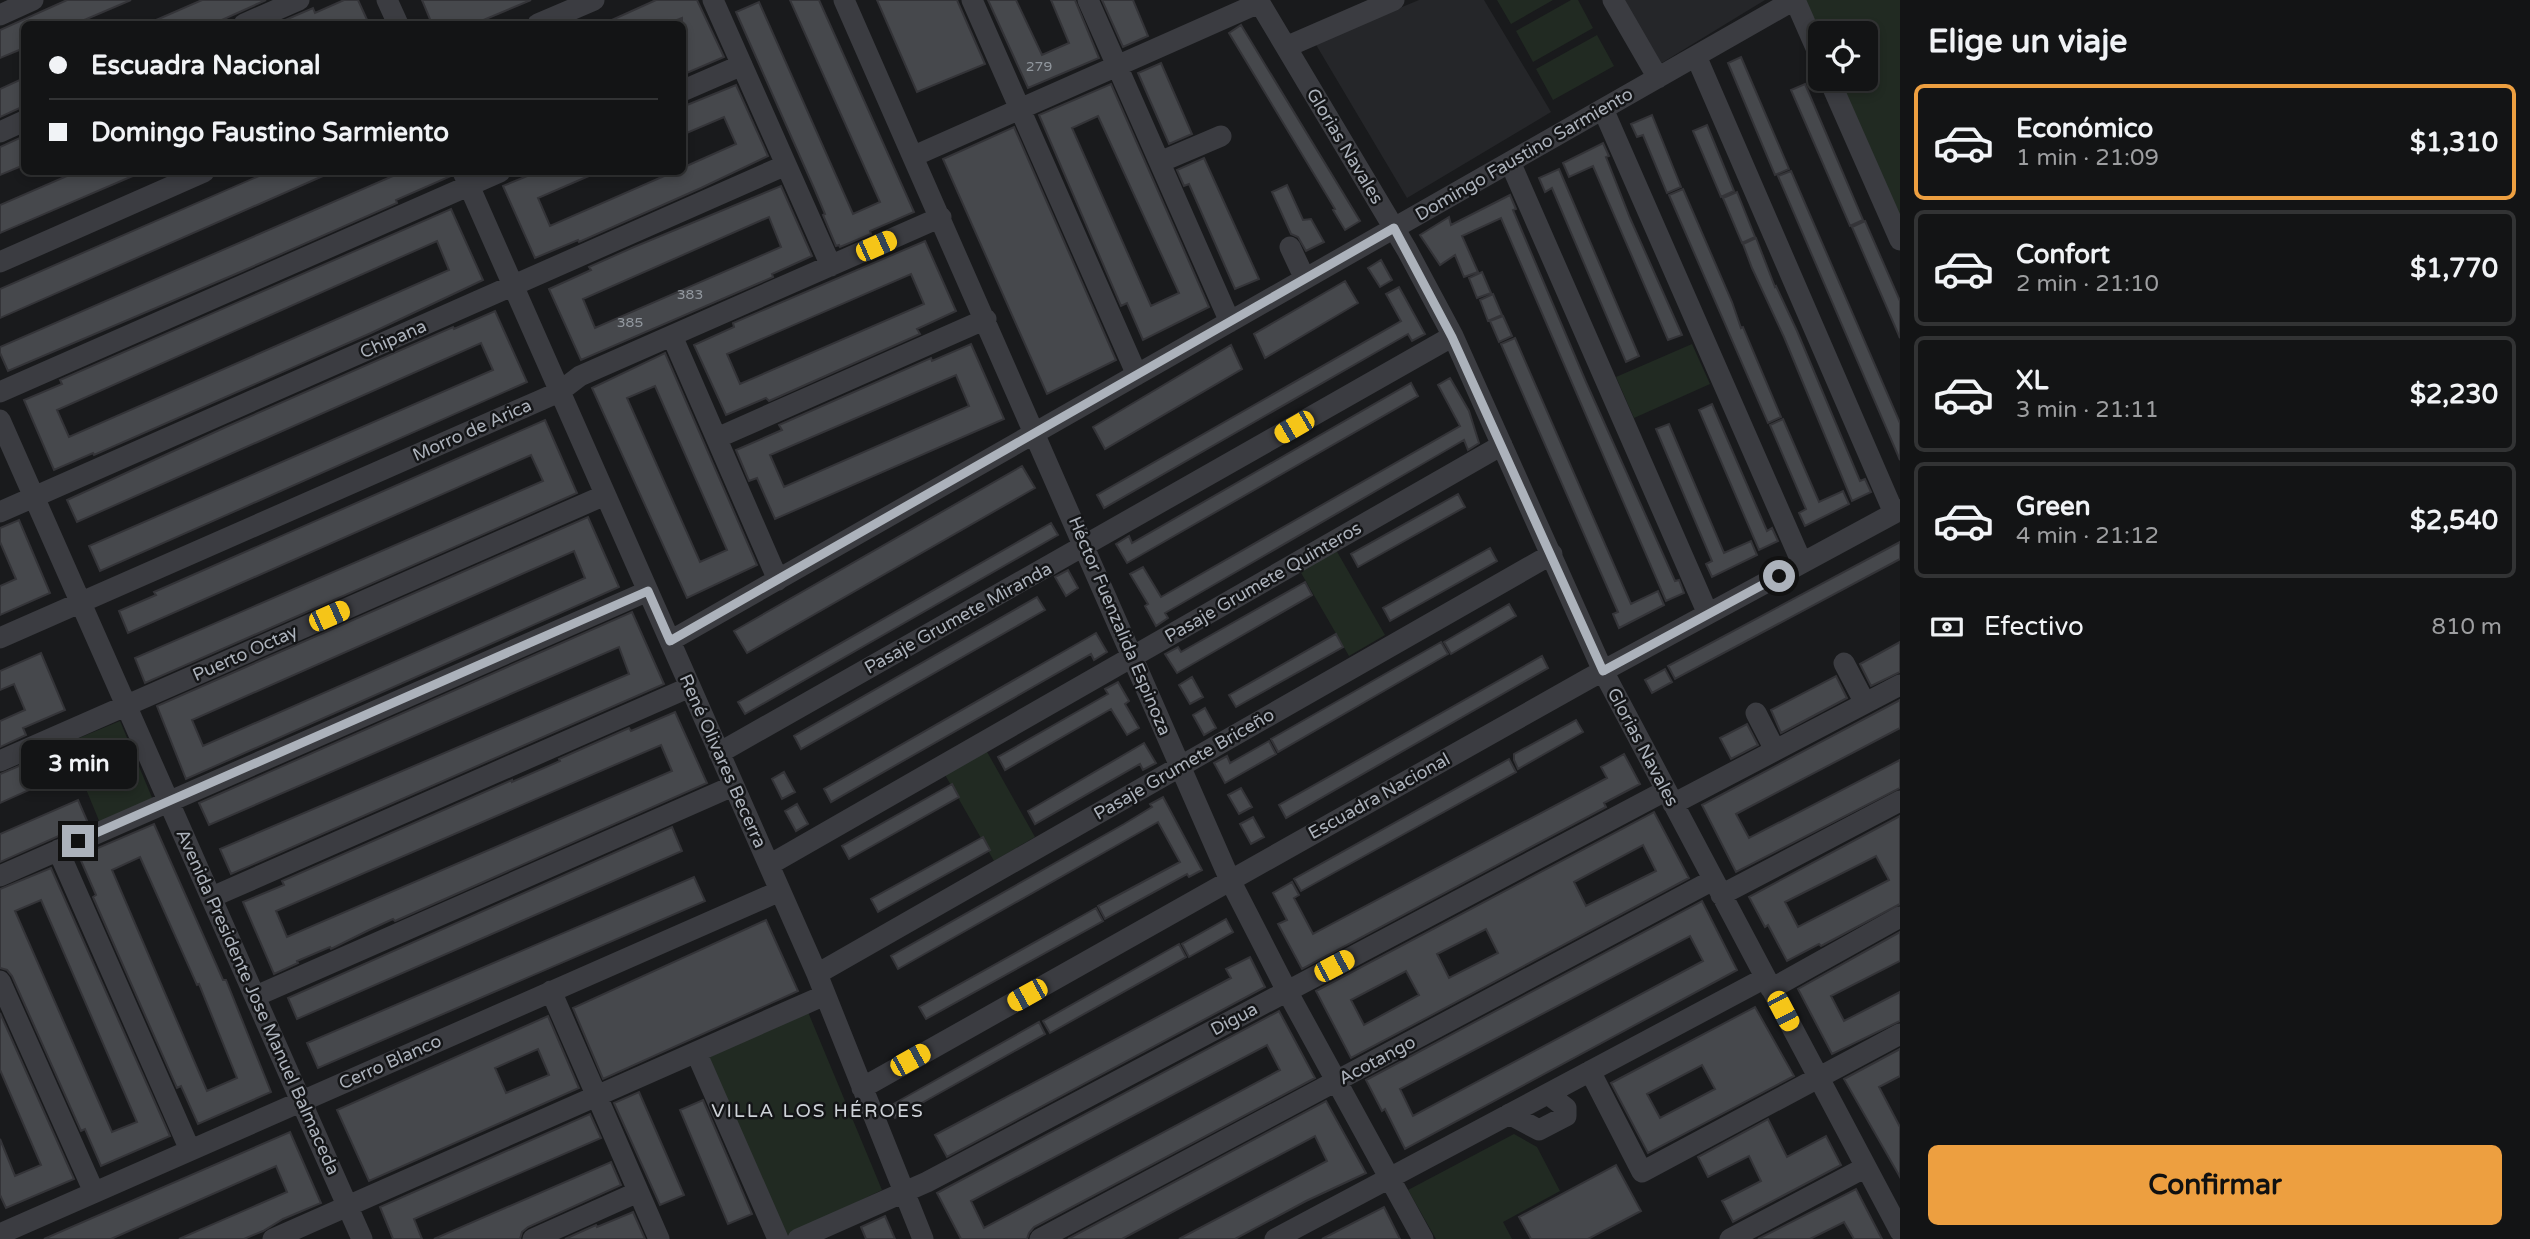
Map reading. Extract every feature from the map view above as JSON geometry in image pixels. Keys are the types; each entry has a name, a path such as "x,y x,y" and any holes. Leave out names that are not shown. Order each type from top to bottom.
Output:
{"street":[{"path":"0,15 33,0"},
{"path":"251,21 299,0"},
{"path":"387,0 397,21"},
{"path":"545,21 594,0"},
{"path":"713,0 831,266"},
{"name":"Héctor Fuenzalida Espinoza","path":"844,0 1230,880 1287,991 1423,1239"},
{"path":"972,0 1137,375"},
{"path":"1088,0 1230,322"},
{"path":"1286,47 1394,0"},
{"path":"1613,0 1658,78"},
{"path":"1795,0 1808,30"},
{"name":"Domingo Faustino Sarmiento","path":"670,641 1795,0"},
{"path":"914,156 1258,1"},
{"name":"Glorias Navales","path":"1258,1 1394,228 1452,337 1603,671 1900,1231"},
{"path":"1696,56 1897,512"},
{"path":"686,89 742,65"},
{"path":"1834,91 1900,240"},
{"path":"1603,109 1802,563"},
{"path":"0,132 21,122"},
{"path":"1160,162 1221,136"},
{"path":"1510,162 1708,614"},
{"name":"Chipana","path":"0,512 786,165"},
{"path":"0,262 197,175"},
{"path":"0,392 466,178"},
{"name":"René Olivares Becerra","path":"466,178 817,974 923,1239"},
{"name":"Morro de Arica","path":"0,638 559,392 580,376 941,217"},
{"path":"1290,247 1305,279"},
{"path":"717,438 986,319"},
{"path":"672,336 778,580"},
{"name":"Pasaje Grumete Miranda","path":"719,753 1452,337"},
{"name":"Avenida Presidente Jose Manuel Balmaceda","path":"0,420 362,1239"},
{"name":"Pasaje Grumete Quinteros","path":"769,865 1502,445"},
{"name":"Puerto Octay","path":"0,761 605,495"},
{"name":"Escuadra Nacional","path":"862,1088 1603,671 1897,512"},
{"name":"Pasaje Grumete Briceño","path":"817,974 1552,554"},
{"path":"0,876 648,591"},
{"path":"1844,663 1866,703"},
{"name":"Digua","path":"798,1239 903,1193 1287,991 1669,797 1775,750 1900,685"},
{"path":"212,897 690,687"},
{"path":"1756,712 1775,750"},
{"path":"256,996 733,786"},
{"name":"Acotango","path":"1040,1239 1337,1081 1717,888 1900,801"},
{"path":"58,850 190,1150"},
{"name":"Cerro Blanco","path":"0,1236 302,1100 780,891"},
{"path":"1275,1239 1590,1071 1900,917"},
{"path":"0,981 94,1192"},
{"path":"551,991 659,1239"},
{"path":"272,1239 825,995"},
{"path":"1590,1071 1642,1172 1900,1034"},
{"path":"696,1052 778,1239"},
{"path":"1730,1239 1866,1167"},
{"path":"533,1239 638,1192"}],"shaded area":[{"path":"1419,0 1484,0 1551,112 1407,198 1315,43"},
{"path":"1497,0 1553,0 1511,24"},
{"path":"1571,0 1578,0 1593,28 1533,62 1516,31"},
{"path":"1623,0 1765,0 1660,64"},
{"path":"1805,0 1900,0 1900,217 1844,91 1878,91 1878,21 1815,21"},
{"path":"1597,35 1614,66 1553,100 1536,69"},
{"path":"1692,344 1710,384 1634,418 1616,377"},
{"path":"1336,550 1385,635 1349,656 1300,571"},
{"path":"120,721 153,800 100,823 67,743"},
{"path":"986,750 1035,837 994,861 944,773"},
{"path":"808,1012 882,1190 788,1235 780,1233 705,1059"},
{"path":"1514,1134 1537,1147 1560,1191 1503,1222 1512,1239 1436,1239 1408,1190"}],"building":[{"path":"67,0 131,0 82,21 21,21 21,49 0,58 0,30"},
{"path":"202,0 266,0 220,21 154,21"},
{"path":"344,0 358,0 368,21 283,21 313,8 315,13"},
{"path":"422,0 531,0 481,21 431,21"},
{"path":"656,0 697,0 724,57 686,73 686,21 682,21 682,18 674,21 610,21"},
{"path":"790,0 819,0 914,212 840,247 836,246 814,188 736,12 759,2 853,214 880,202"},
{"path":"877,0 957,0 985,64 917,92"},
{"path":"988,0 1016,0 1042,55 1069,43 1051,0 1075,0 1099,58 1028,88"},
{"path":"1102,0 1133,0 1148,36 1123,47"},
{"path":"1241,25 1360,221 1345,230 1229,33"},
{"path":"1741,57 1789,169 1775,175 1728,63"},
{"path":"1161,63 1192,134 1169,144 1138,73"},
{"path":"21,79 21,107 0,117 0,89"},
{"path":"1111,84 1209,307 1143,340 1127,303 1121,306 1039,115","holes":["1098,116 1179,293 1151,306 1072,128"]},
{"path":"1805,84 1863,220 1850,226 1791,90"},
{"path":"736,85 768,156 579,242 578,240 535,258 503,186 530,175 591,175 538,198 550,226 666,175 686,175 686,166 736,144 724,117 686,133 686,105"},
{"path":"1652,115 1681,187 1667,193 1643,135 1637,137 1631,124"},
{"path":"1707,125 1734,191 1721,197 1693,131"},
{"path":"1014,127 1116,360 1047,394 943,159"},
{"path":"21,137 21,166 0,175 0,147"},
{"path":"1603,143 1630,218 1682,335 1668,340 1593,166 1569,177 1563,163"},
{"path":"1204,158 1259,279 1235,289 1189,184 1184,186 1177,170"},
{"path":"1559,169 1639,356 1626,362 1552,188 1545,192 1539,178"},
{"path":"1791,171 1900,423 1900,460 1778,176"},
{"path":"69,175 135,175 0,233 0,205"},
{"path":"261,175 325,175 0,318 0,289"},
{"path":"395,175 451,175 396,200 397,203 8,371 0,347"},
{"path":"1287,185 1303,220 1311,219 1324,242 1306,251 1298,237 1291,234 1272,192"},
{"path":"781,186 812,256 772,274 773,277 581,360 549,289 634,247","holes":["769,217 781,247 595,328 583,299"]},
{"path":"1683,189 1781,417 1768,423 1669,195"},
{"path":"1737,192 1755,237 1742,243 1723,198"},
{"path":"1510,195 1516,209 1513,210 1586,382 1675,581 1679,580 1684,593 1666,601 1501,218 1462,236 1478,272 1464,277 1455,255 1440,265 1420,235 1449,217 1451,225"},
{"path":"451,209 483,280 371,333 54,470 24,400 62,384 60,380","holes":["437,241 449,270 69,437 57,410"]},
{"path":"1865,221 1900,301 1900,338 1852,227"},
{"path":"1756,238 1860,481 1865,479 1871,492 1852,501 1743,244"},
{"path":"925,241 956,311 917,329 920,334 769,401 766,398 726,415 694,345 734,327 733,323","holes":["911,274 924,304 740,384 727,354"]},
{"path":"1381,260 1392,280 1380,287 1368,268"},
{"path":"1482,272 1491,293 1477,298 1469,278"},
{"path":"1345,281 1358,303 1265,358 1254,334"},
{"path":"1399,287 1425,334 1412,341 1408,334 1104,508 1097,495 1401,321 1386,294"},
{"path":"1493,294 1502,315 1488,321 1480,300"},
{"path":"495,311 527,382 100,571 89,546 493,370 481,343 77,522 67,500 226,427"},
{"path":"1503,316 1512,336 1499,342 1490,321"},
{"path":"1515,338 1631,604 1658,591 1664,605 1619,628 1613,614 1618,612 1501,344"},
{"path":"971,344 1004,419 775,519 757,478 749,481 736,450 782,430 779,425 931,358 932,361","holes":["956,375 969,406 784,487 770,455"]},
{"path":"1231,345 1242,369 1105,449 1093,427"},
{"path":"665,353 757,565 687,598 592,388","holes":["655,386 727,550 700,562 627,398"]},
{"path":"1450,378 1469,411 1479,443 1468,450 1464,440 1165,613 1168,618 1156,626 1145,606 1148,604 1130,574 1143,567 1161,597 1460,426 1438,385"},
{"path":"1411,383 1418,396 1127,563 1116,544 1129,536 1132,543"},
{"path":"1712,404 1767,531 1772,528 1778,541 1759,550 1699,410"},
{"path":"1783,419 1819,502 1843,491 1849,504 1805,526 1799,513 1806,509 1770,425"},
{"path":"545,420 577,493 145,683 135,658 543,481 531,455 128,633 119,611 156,595 154,592"},
{"path":"1669,424 1724,553 1751,541 1757,555 1712,577 1706,564 1712,561 1656,429"},
{"path":"1022,466 1035,488 747,653 734,631"},
{"path":"1458,494 1465,507 1358,567 1351,554"},
{"path":"588,517 619,587 186,779 157,706","holes":["574,551 585,578 203,746 192,720"]},
{"path":"19,520 50,593 0,615 0,586 16,579 0,542 0,528"},
{"path":"1051,523 1058,535 745,714 738,702"},
{"path":"1900,542 1900,559 1675,679 1668,666"},
{"path":"1490,548 1497,561 1390,621 1383,608"},
{"path":"1068,570 1078,588 1066,596 1055,577"},
{"path":"1305,582 1312,595 1177,673 1165,654 1178,647 1181,652"},
{"path":"1037,597 1045,610 801,749 794,736"},
{"path":"1509,604 1516,616 1451,654 1444,642"},
{"path":"632,612 664,684 231,874 220,849 629,674 619,647 209,825 199,803"},
{"path":"1096,633 1107,652 1094,660 1091,654 831,802 824,789"},
{"path":"1336,634 1343,647 1236,707 1229,695"},
{"path":"1441,642 1448,654 1278,752 1271,739"},
{"path":"1900,642 1900,672 1871,686 1860,664"},
{"path":"41,653 65,710 23,728 26,735 0,747 0,721 25,710 14,684 0,690 0,671"},
{"path":"1542,656 1548,668 1286,818 1279,805"},
{"path":"1665,669 1672,682 1652,693 1645,680"},
{"path":"1836,676 1847,698 1781,733 1771,710"},
{"path":"1192,677 1203,697 1190,704 1179,685"},
{"path":"1118,682 1129,701 1125,704 1139,728 1127,735 1111,709 1005,770 998,757 1108,694 1105,689"},
{"path":"1900,700 1900,728 1736,814 1749,838 1900,760 1900,788 1736,872 1702,805"},
{"path":"1205,708 1216,728 1204,735 1193,715"},
{"path":"675,712 707,783 395,921 393,919 331,949 330,947 297,961 298,963 274,974 243,902 284,885 282,881 560,761 559,759 629,728 631,731","holes":["661,745 672,771 287,937 276,911"]},
{"path":"1576,720 1583,732 1518,769 1514,754"},
{"path":"1747,724 1758,745 1731,759 1720,738"},
{"path":"1269,741 1276,754 1225,783 1214,763 1227,756 1230,763"},
{"path":"1144,743 1156,763 1143,770 1140,764 1035,824 1028,811"},
{"path":"57,750 67,773 0,803 0,774"},
{"path":"1624,754 1640,784 1604,803 1606,807 1302,969 1278,924 1287,920 1273,893 1292,882 1299,895 1294,898 1313,934 1607,778 1601,767"},
{"path":"1509,759 1516,772 1301,891 1294,879"},
{"path":"784,772 795,792 782,799 772,779"},
{"path":"952,784 959,797 849,859 842,846"},
{"path":"1241,788 1252,807 1239,814 1228,795"},
{"path":"1163,797 1202,870 1189,877 1187,874 1105,919 1098,906 1180,862 1158,822 898,969 891,956 1124,824"},
{"path":"78,800 88,823 0,862 0,834"},
{"path":"797,804 808,824 796,831 785,811"},
{"path":"1654,812 1689,878 1351,1058 1316,991","holes":["1643,845 1656,871 1586,906 1574,882","1486,929 1498,953 1449,978 1437,954","1406,971 1419,995 1364,1025 1351,1000"]},
{"path":"1900,816 1900,904 1787,961 1749,897","holes":["1876,856 1889,880 1798,927 1785,902"]},
{"path":"1253,817 1264,837 1251,844 1240,824"},
{"path":"154,824 223,980 226,980 271,1092 198,1124 181,1086 177,1088 93,897 96,895 79,856","holes":["140,857 197,985 199,984 237,1078 207,1091 112,870"]},
{"path":"672,827 682,851 297,1019 288,998"},
{"path":"983,837 990,850 878,912 871,899"},
{"path":"51,868 170,1136 101,1166 85,1129 81,1131 12,976 7,970 0,968 0,889","holes":["41,900 137,1122 112,1132 15,911"]},
{"path":"694,877 705,901 318,1068 307,1043"},
{"path":"1702,901 1737,970 1405,1149 1385,1109 1382,1111 1366,1080","holes":["1690,936 1703,961 1413,1116 1400,1089"]},
{"path":"1096,908 1103,921 926,1019 919,1007"},
{"path":"1226,919 1233,932 1189,957 1182,944"},
{"path":"766,920 798,991 603,1079 573,1008"},
{"path":"1900,932 1900,961 1831,996 1844,1021 1900,992 1900,1021 1832,1054 1798,989"},
{"path":"1179,944 1186,957 1050,1033 1043,1021"},
{"path":"1250,957 1265,987 947,1157 935,1135 1231,978 1226,969"},
{"path":"1755,1007 1794,1076 1648,1153 1611,1083","holes":["1702,1065 1715,1089 1660,1118 1647,1094"]},
{"path":"1279,1011 1315,1078 1034,1227 1027,1239 961,1239 937,1193","holes":["1267,1045 1280,1070 984,1228 971,1201"]},
{"path":"0,1013 74,1179 6,1208 0,1195 0,1139 15,1176 41,1165 0,1070"},
{"path":"548,1016 579,1088 369,1181 337,1110","holes":["538,1049 549,1075 506,1093 495,1068"]},
{"path":"1039,1022 1045,1034 895,1118 888,1107"},
{"path":"1900,1049 1900,1076 1879,1087 1900,1127 1900,1177 1844,1079"},
{"path":"639,1092 684,1195 660,1205 614,1103"},
{"path":"703,1100 752,1214 728,1224 680,1110"},
{"path":"1326,1101 1366,1173 1235,1239 1179,1239 1327,1161 1315,1136 1122,1239 1068,1239"},
{"path":"590,1114 601,1138 414,1219 422,1239 393,1239 380,1207"},
{"path":"1768,1119 1787,1157 1826,1136 1841,1165 1733,1222 1722,1201 1761,1181 1749,1156 1708,1177 1698,1157"},
{"path":"290,1132 321,1203 283,1219 263,1231 244,1239 179,1239 287,1192 276,1166 111,1239 44,1239"},
{"path":"611,1162 621,1185 528,1227 522,1232 520,1239 434,1239"},
{"path":"1616,1165 1641,1211 1588,1239 1531,1239 1519,1217"},
{"path":"1856,1189 1882,1239 1854,1239 1844,1222 1810,1239 1758,1239"},
{"path":"1384,1207 1400,1239 1322,1239"},
{"path":"633,1212 645,1239 565,1239 596,1225 597,1227"},
{"path":"885,1216 895,1239 866,1239 861,1227"}],"district":[{"name":"VILLA LOS HÉROES","path":"818,1110"}],"route":[{"path":"78,841 648,591 670,641 1394,228 1426,283 1452,337 1603,671 1779,576"}]}
